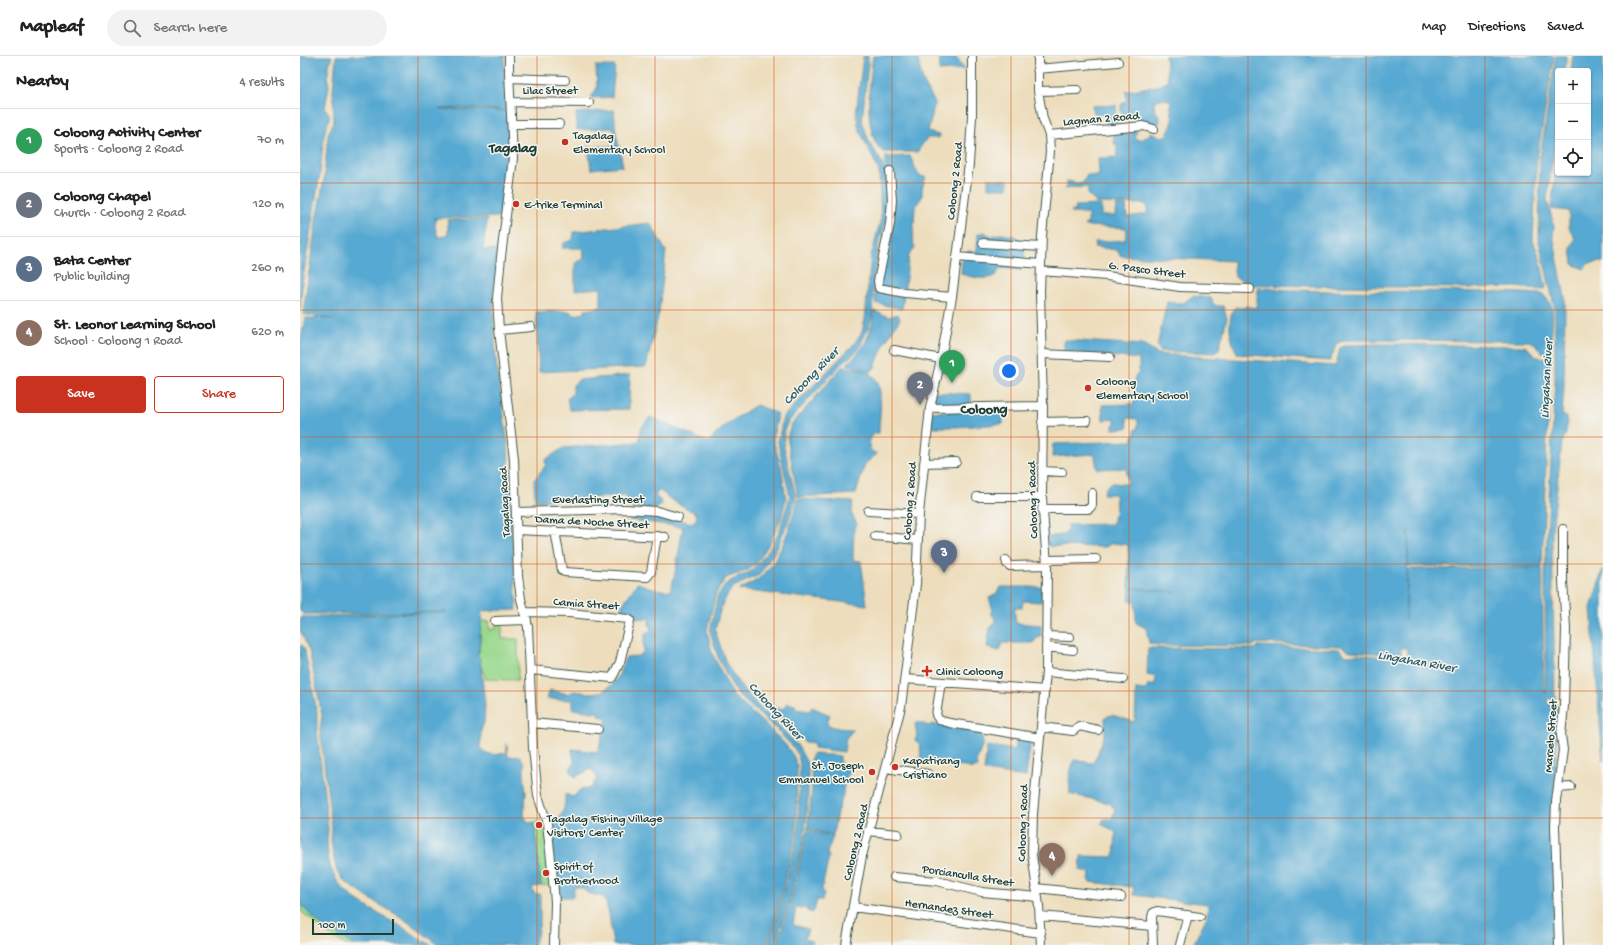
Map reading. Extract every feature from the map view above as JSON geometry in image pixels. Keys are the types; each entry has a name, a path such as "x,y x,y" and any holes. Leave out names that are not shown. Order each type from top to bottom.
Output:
{"street":[{"name":"Tagalag Road","path":"510,56 509,78 513,158 498,276 499,330 514,459 518,576 521,599 526,616 531,670 532,723 538,796 547,823 555,902 554,945"},
{"name":"Coloong 2 Road","path":"846,945 862,856 901,707 905,679 916,584 919,514 930,408 941,359 952,297 969,164 972,117 972,56"},
{"name":"Coloong 1 Road","path":"1038,56 1038,91 1043,119 1049,135 1050,151 1041,247 1043,406 1042,508 1047,562 1046,672 1033,814 1032,853 1040,916 1041,945"},
{"path":"1037,69 1118,62"},
{"path":"509,78 565,80"},
{"path":"1038,91 1077,90"},
{"name":"Lilac Street","path":"511,102 589,103"},
{"path":"512,124 559,124"},
{"name":"Lagman 2 Road","path":"1049,135 1143,126 1154,129"},
{"path":"890,171 892,200 890,224 878,281 879,288 906,293 952,297"},
{"path":"984,243 1041,247"},
{"name":"G. Pasco Street","path":"957,257 1041,267 1180,287 1250,289"},
{"path":"499,330 531,328"},
{"path":"894,350 941,359"},
{"path":"1042,354 1110,357"},
{"path":"930,408 1043,406"},
{"path":"1042,422 1087,421"},
{"path":"924,463 956,462"},
{"path":"1042,472 1062,472"},
{"path":"1042,508 1088,509 1092,505 1092,493"},
{"path":"977,497 1042,497"},
{"name":"Everlasting Street","path":"517,512 624,509 657,512 678,517"},
{"path":"868,511 919,514"},
{"name":"Marcelo Street","path":"1559,945 1555,827 1563,750 1561,735 1564,706 1566,629 1563,581 1563,529"},
{"name":"Dama de Noche Street","path":"517,530 665,537"},
{"path":"555,531 562,570 564,572 647,577 651,572 657,536"},
{"path":"875,536 918,540"},
{"path":"1006,560 1007,565 1010,566 1096,559"},
{"name":"Camia Street","path":"526,616 569,613 629,619 620,662 614,676 610,679 531,670"},
{"path":"495,621 526,616"},
{"path":"1046,636 1070,637"},
{"path":"1046,647 1073,650"},
{"path":"1046,672 1123,679"},
{"path":"905,679 1045,690"},
{"path":"941,682 936,715 939,720 1040,738"},
{"path":"532,723 598,729"},
{"path":"1041,727 1074,731 1080,726 1098,730"},
{"path":"885,768 928,774"},
{"path":"1558,788 1571,787"},
{"path":"868,831 898,834"},
{"name":"Porcianculla Street","path":"894,877 937,881 982,892 1037,892 1121,897"},
{"name":"Hernandez Street","path":"853,907 1041,932"},
{"path":"1153,945 1152,915 1155,912 1200,917"},
{"path":"1180,945 1188,915"},
{"path":"1040,916 1152,926"}],"green space":[{"path":"481,621 489,621 490,630 496,629 496,622 502,622 502,639 518,639 518,680 486,679 477,655 479,652"},
{"path":"544,821 551,885 541,886 534,822"},
{"path":"300,902 305,909 356,945 345,945 324,931 302,912 300,909"}],"water":[{"path":"300,56 332,56 327,76 329,86 325,108 330,115 324,135 320,173 302,284 300,308"},
{"path":"336,56 505,56 504,72 507,110 462,108 439,109 507,111 508,151 506,178 500,217 434,218 436,218 435,227 438,237 446,236 448,233 448,220 487,219 483,250 497,250 493,298 494,329 496,361 508,446 517,610 482,611 479,652 477,655 480,659 485,704 484,723 481,730 480,746 485,752 499,754 507,752 507,744 508,757 520,756 524,763 526,792 524,816 529,823 534,822 541,886 533,887 532,890 535,894 540,894 540,921 535,945 439,945 401,917 370,899 344,881 337,872 333,855 331,841 332,829 320,730 322,715 309,650 300,630 301,617 446,612 303,614 300,611 300,504 302,503 300,503 300,344 305,318 334,319 303,314 317,215 324,179 328,134 334,121 333,90"},
{"path":"863,56 868,56 868,64 862,121 868,139 882,163 885,174 886,220 878,247 873,285 872,317 857,351 842,363 788,422 784,431 784,446 796,498 789,519 776,550 759,575 733,587 728,594 721,607 715,630 726,663 741,687 798,746 808,765 808,801 804,837 791,895 775,945 767,945 776,923 798,834 800,764 798,755 793,747 776,729 736,693 719,660 710,631 718,595 728,582 752,571 769,550 778,534 790,497 778,442 783,417 853,345 862,332 865,319 871,255 881,218 879,171 859,129 856,114"},
{"path":"873,56 917,56 923,81 935,103 928,132 939,135 939,138 927,138 917,152 883,152 876,144 872,133 869,107"},
{"path":"943,56 955,57 965,69 939,71 940,58"},
{"path":"1165,56 1554,56 1537,158 1533,240 1540,259 1546,288 1543,290 1515,287 1467,288 1252,285 1235,277 1233,261 1121,256 1117,250 1094,247 1095,242 1125,240 1127,228 1085,226 1085,224 1088,224 1088,214 1071,213 1076,210 1075,206 1101,205 1101,216 1115,216 1116,205 1126,205 1127,217 1147,214 1147,204 1095,203 1096,200 1093,200 1088,195 1088,187 1064,189 1067,186 1067,181 1082,184 1087,175 1099,176 1098,158 1117,157 1117,144 1114,144 1113,131 1120,131 1124,134 1129,133 1130,130 1136,130 1137,133 1134,135 1137,140 1144,139 1150,135 1150,132 1162,137 1167,135 1173,121 1170,100 1161,99 1154,101 1155,111 1160,119 1160,122 1157,125 1137,124 1131,117 1121,112 1121,105 1127,100 1126,91 1157,86 1168,82"},
{"name":"Lingahan River","path":"1556,56 1567,56 1565,68 1555,68 1555,141 1547,200 1554,226 1553,236 1565,297 1564,388 1562,415 1567,417 1566,433 1562,443 1552,531 1555,699 1548,698 1547,701 1548,704 1558,706 1553,826 1554,945 1193,945 1207,916 1208,904 1133,895 1134,887 1089,882 1090,873 1080,870 1081,856 1114,857 1116,834 1113,830 1101,824 1104,819 1112,819 1115,809 1109,803 1070,794 1069,776 1074,760 1092,763 1096,758 1105,734 1105,717 1112,715 1135,722 1136,689 1146,690 1148,685 1155,685 1156,677 1147,675 1148,648 1256,649 1258,646 1339,649 1346,655 1358,654 1408,660 1407,648 1401,648 1401,655 1350,651 1341,646 1257,643 1253,646 1158,645 1149,643 1146,628 1136,623 1135,601 1129,601 1130,588 1128,545 1112,543 1106,547 1048,546 1047,537 1064,535 1068,525 1113,524 1113,518 1116,511 1115,494 1103,494 1108,485 1112,483 1128,484 1126,468 1097,469 1094,454 1052,457 1053,444 1133,441 1135,430 1138,429 1138,419 1127,418 1128,428 1113,429 1115,419 1103,420 1102,405 1134,404 1135,376 1139,373 1139,359 1065,351 1065,340 1143,345 1158,354 1336,366 1340,348 1347,345 1525,346 1536,357 1550,358 1542,567 1408,566 1409,531 1405,621 1408,569 1542,568 1544,690 1546,694 1545,576 1555,379 1555,309 1539,241 1540,158"},
{"path":"1573,56 1603,56 1603,262 1589,263 1584,269 1573,264 1571,247 1575,239 1569,227 1569,211 1551,209 1555,176 1591,176 1591,68 1571,68"},
{"path":"596,66 615,66 612,97 591,98 597,88"},
{"path":"1116,105 1117,123 1106,127 1105,114 1095,115 1092,106"},
{"path":"614,110 616,132 623,166 591,169 588,147 616,146 613,128 577,130 576,113"},
{"path":"910,156 919,176 926,177 922,188 922,197 915,207 913,241 915,249 909,254 902,309 875,303 875,290 881,250 889,221 885,162 886,157"},
{"path":"988,179 1008,180 1008,188 988,188"},
{"path":"650,223 666,251 659,312 646,367 539,372 536,312 569,311 574,315 585,313 585,310 601,307 601,288 575,290 575,263 584,259 583,248 562,248 564,243 573,240 574,232"},
{"path":"984,232 991,236 1001,234 1015,237 1022,243 1025,257 1021,270 999,268 996,275 988,278 972,277 961,273 962,259 968,251 974,252 977,250 978,234"},
{"path":"1258,288 1329,291 1507,292 1542,294 1550,303 1553,311 1549,352 1541,352 1537,348 1536,344 1529,341 1347,340 1337,343 1330,361 1238,354 1233,344 1230,330 1232,312 1235,307 1245,308 1245,306 1256,308"},
{"path":"1193,296 1211,298 1213,304 1223,306 1227,318 1219,349 1215,353 1160,351 1157,346 1167,302 1183,303"},
{"path":"874,311 889,317 898,314 900,319 884,344 875,367 871,372 847,364 863,347 869,334"},
{"path":"843,366 859,369 873,376 877,380 880,394 879,433 874,434 869,441 870,450 877,454 865,464 856,494 798,497 787,437 791,425"},
{"path":"630,375 629,409 570,410 567,399 573,393 573,385 578,380"},
{"path":"934,392 971,394 971,405 933,404"},
{"path":"756,405 778,414 773,439 781,467 786,498 781,518 771,541 755,565 748,570 726,578 716,593 707,630 712,653 733,696 785,744 793,755 797,765 796,834 774,924 765,945 613,945 609,914 604,897 587,893 582,888 574,887 573,897 556,897 552,825 563,811 565,794 573,797 582,788 590,789 594,784 597,777 591,769 575,777 572,774 570,769 574,763 572,749 598,752 607,718 600,716 599,713 573,709 573,700 547,699 550,690 568,694 574,691 590,693 601,692 613,684 618,677 626,657 638,656 644,652 643,643 646,632 651,631 649,623 650,619 636,618 636,614 622,612 621,607 637,583 655,589 670,591 674,578 683,527 630,520 632,511 663,515 691,523 696,520 697,514 670,499 659,490 655,496 662,504 656,509 629,507 627,503 627,496 535,501 534,480 546,465 545,460 563,448 639,442 641,428 650,417 708,442 727,424"},
{"path":"1003,410 1003,424 932,427 933,423 929,423 930,412"},
{"path":"798,499 853,502 851,513 857,524 854,528 853,560 861,561 867,605 739,590 758,579 773,563 784,542"},
{"path":"1603,569 1603,761 1591,608"},
{"path":"1001,587 1043,587 1041,602 1023,601 1022,608 1014,608 1016,623 1041,625 1041,637 1037,638 1033,643 1002,643 1000,651 987,648 990,627 996,623 995,618 990,613 993,610 989,598 995,595"},
{"path":"302,645 304,647 317,712 317,730 328,828 327,846 329,861 333,873 339,884 348,893 371,909 431,945 353,945 338,936 339,933 334,930 332,933 323,926 310,915 300,902 300,646"},
{"name":"Coloong River","path":"787,703 795,705 796,709 809,711 812,707 830,715 827,723 833,727 854,729 846,738 844,752 814,748 814,743 805,742 768,704 780,709 784,708"},
{"path":"918,722 929,726 931,724 956,729 967,729 982,735 983,744 976,762 977,767 973,769 959,765 956,768 917,761 921,758 920,745 915,740 917,736 915,724"},
{"path":"1017,738 1031,740 1026,777 984,771 987,746 1015,750"},
{"path":"813,753 840,756 840,765 851,766 844,784 843,795 837,812 833,835 807,829 812,792 811,758"},
{"path":"807,831 833,836 827,853 829,857 822,889 824,895 822,900 817,900 812,913 807,911 807,909 796,907 793,925 808,929 805,939 812,941 810,945 777,945 793,894"}],"place":[{"name":"Tagalag Elementary School","path":"565,142"},
{"name":"E-trike Terminal","path":"516,204"},
{"name":"Coloong Activity Center","path":"952,383"},
{"name":"Coloong Elementary School","path":"1088,388"},
{"name":"Coloong Chapel","path":"920,405"},
{"name":"Bata Center","path":"944,573"},
{"name":"Clinic Coloong","path":"927,671"},
{"name":"Kapatirang Cristiano","path":"895,767"},
{"name":"St. Joseph Emmanuel School","path":"872,772"},
{"name":"Tagalag Fishing Village Visitors' Center","path":"539,825"},
{"name":"Spirit of Brotherhood","path":"546,873"},
{"name":"St. Leonor Learning School","path":"1052,876"}],"district":[{"name":"Tagalag","path":"513,147"},
{"name":"Coloong","path":"984,408"}]}
